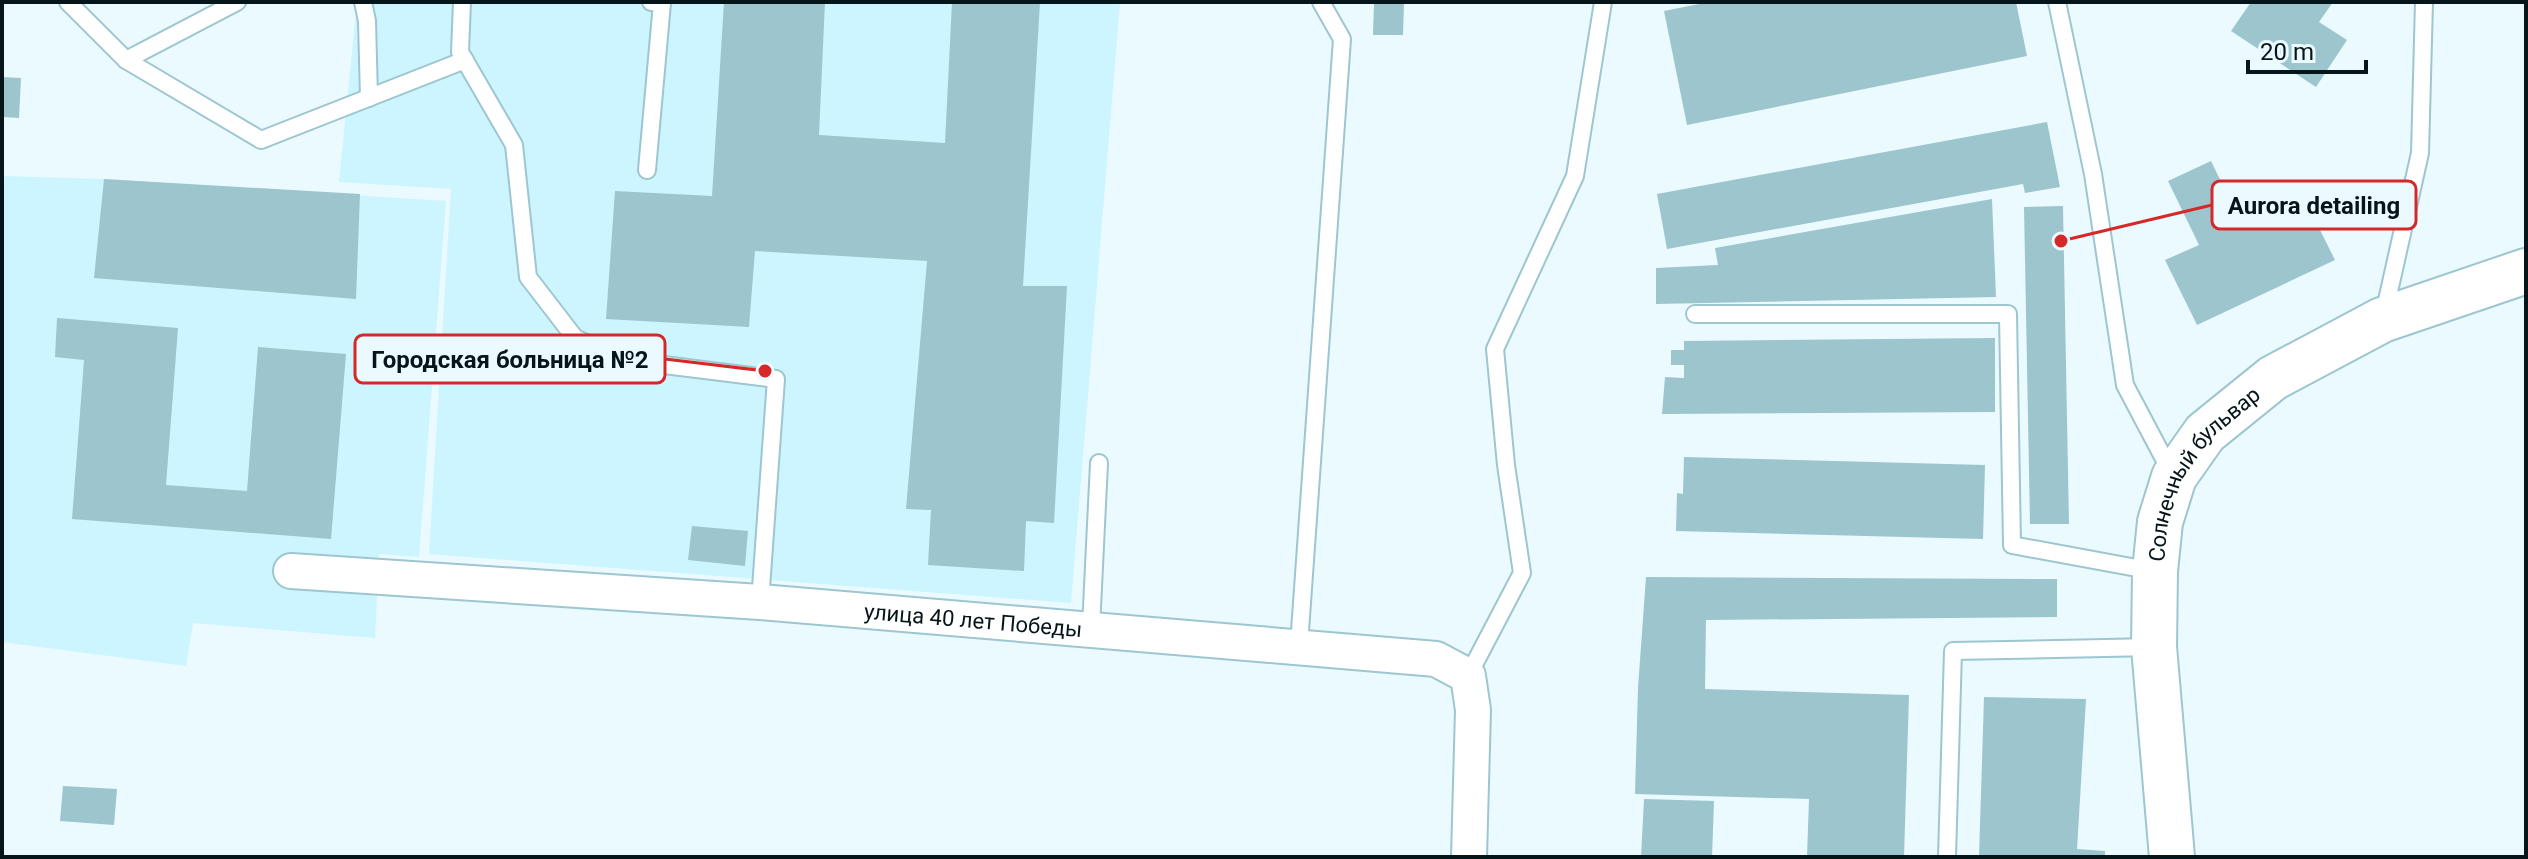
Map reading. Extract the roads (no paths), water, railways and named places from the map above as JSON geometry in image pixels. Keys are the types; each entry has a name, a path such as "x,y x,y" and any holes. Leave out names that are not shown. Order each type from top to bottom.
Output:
{"main road":[{"name":"Солнечный бульвар","path":"2172,857 2154,647 2155,571 2160,522 2174,477 2205,433 2273,378 2382,320 2526,271"}],"street":[{"name":"улица 40 лет Победы","path":"291,571 760,602 1299,645 1436,659 1468,676"},
{"path":"1468,676 1473,710 1469,857"}],"lane":[{"path":"68,2 126,60 261,140 465,60"},
{"path":"126,60 237,2"},
{"path":"363,2 367,21 369,98"},
{"path":"462,2 460,52 514,145 528,277 575,338 624,360 776,379 760,602"},
{"path":"647,170 662,3 651,2"},
{"path":"1299,645 1342,39 1321,2"},
{"path":"1468,676 1522,573 1506,465 1495,349 1575,176 1603,2"},
{"path":"2057,2 2093,174 2125,385 2174,477"},
{"path":"2382,320 2420,153 2424,2"},
{"path":"1695,314 2008,314 2012,545 2155,571"},
{"path":"1091,628 1099,463"},
{"path":"1947,857 1953,651 2154,647"}],"place":[{"name":"Aurora detailing","path":"2061,241"},
{"name":"Городская больница №2","path":"765,371"}]}
